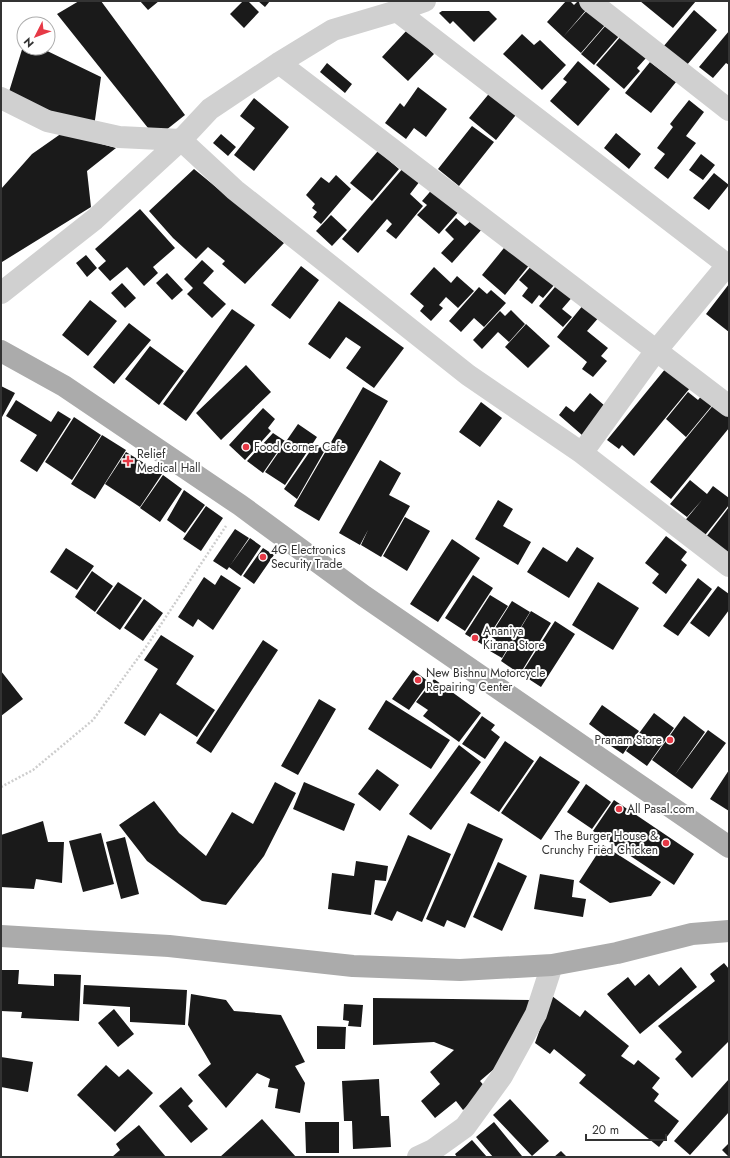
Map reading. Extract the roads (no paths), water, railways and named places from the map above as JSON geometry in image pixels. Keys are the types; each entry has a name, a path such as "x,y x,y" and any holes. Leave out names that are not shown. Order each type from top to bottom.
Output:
{"main road":[{"path":"1,351 64,386 240,505 370,601 729,847"},
{"path":"1,936 169,946 353,966 460,970 552,965 617,953 692,934 729,931"}],"street":[{"path":"1,293 95,219 181,140 210,109 278,63 334,30 425,1"},
{"path":"590,1 729,110"},
{"path":"397,11 728,265 655,352 582,453"},
{"path":"278,63 655,352 729,406"},
{"path":"1,98 47,121 119,137 181,140 235,190 462,370 582,453 729,566"},
{"path":"418,1157 433,1150 465,1127 502,1076 536,1014 552,965"}],"place":[{"name":"Food Corner Cafe","path":"246,447"},
{"name":"Relief Medical Hall","path":"128,461"},
{"name":"4G Electronics Security Trade","path":"263,557"},
{"name":"Ananiya Kirana Store","path":"475,638"},
{"name":"New Bishnu Motorcycle Repairing Center","path":"418,680"},
{"name":"Pranam Store","path":"670,740"},
{"name":"All Pasal.com","path":"619,809"},
{"name":"The Burger House & Crunchy Fried Chicken","path":"666,843"}]}
